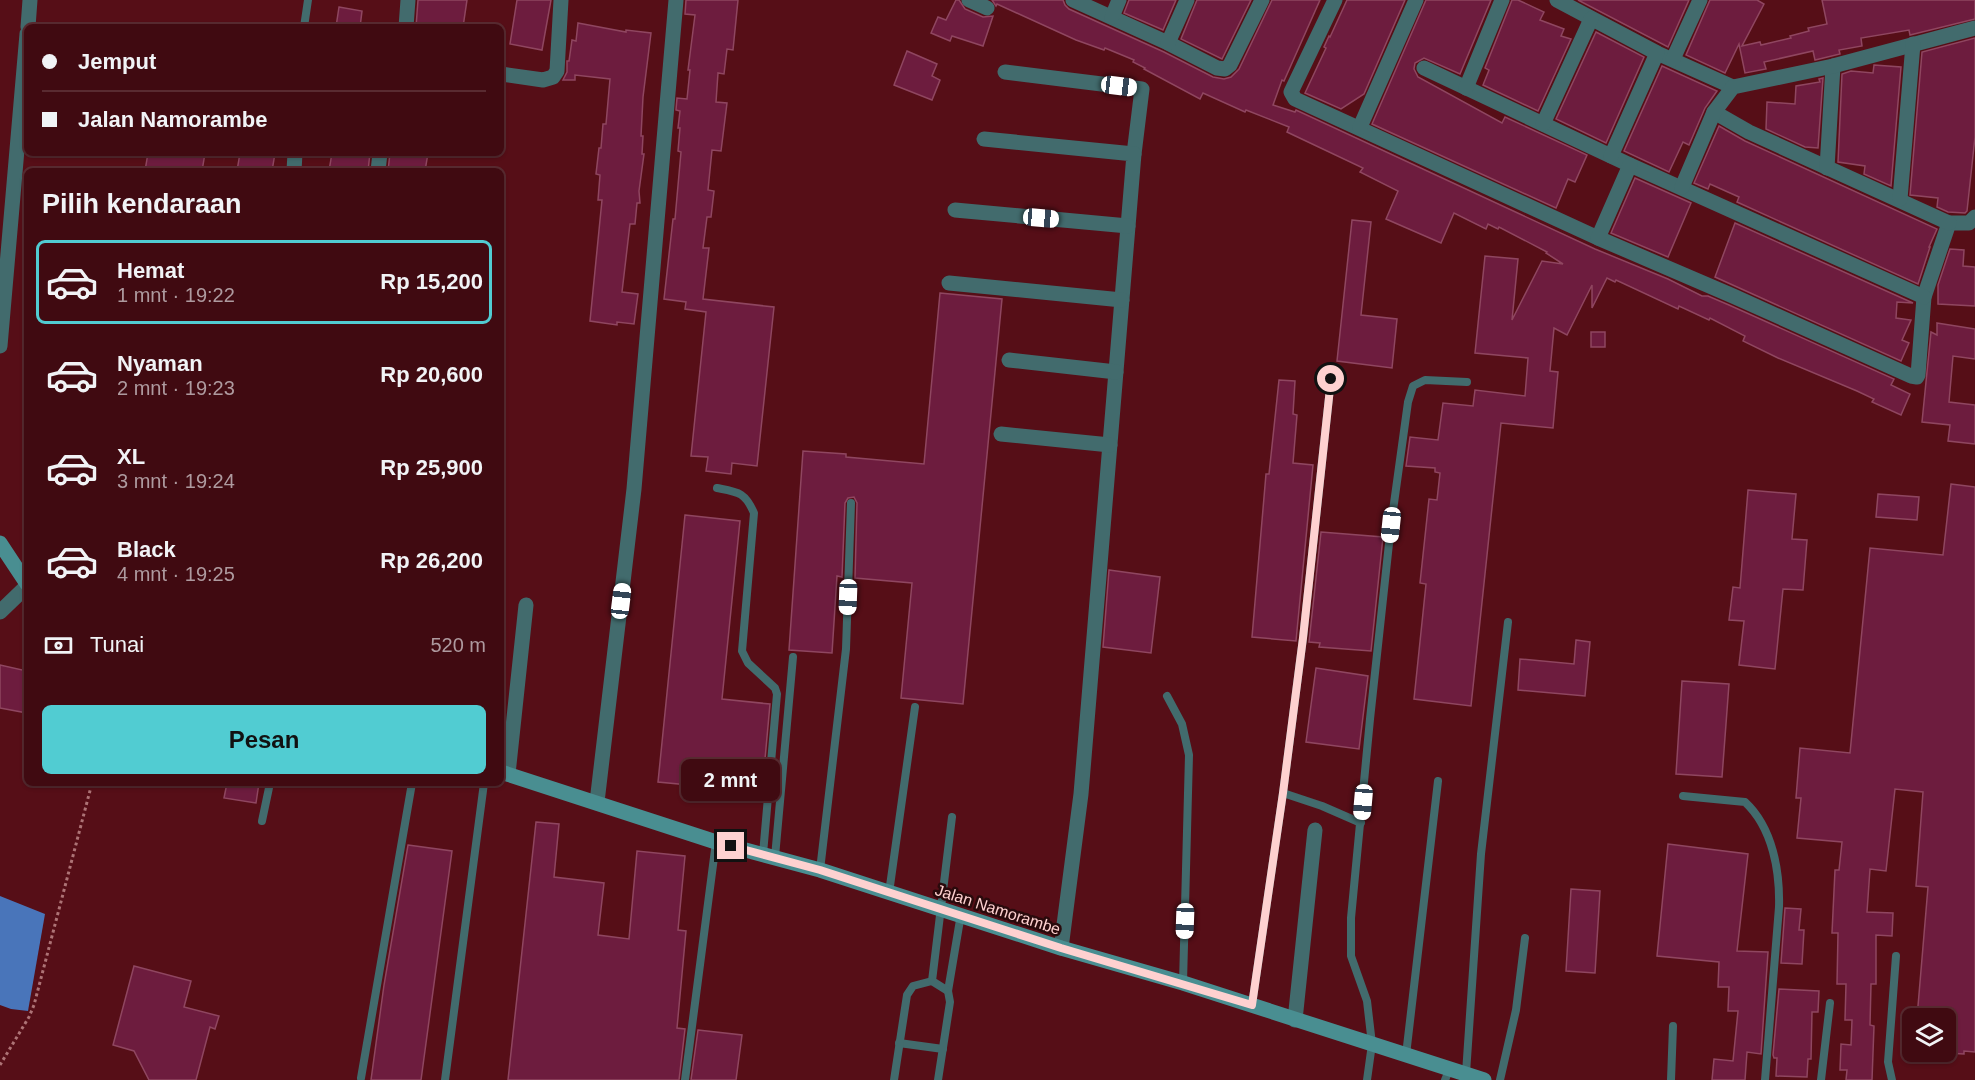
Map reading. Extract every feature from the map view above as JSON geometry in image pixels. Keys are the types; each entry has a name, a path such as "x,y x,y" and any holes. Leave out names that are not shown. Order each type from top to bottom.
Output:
{"main road":[{"path":"0,543 24,580"},
{"name":"Jalan Namorambe","path":"505,773 716,842 820,870 1061,948 1252,1005 1406,1055 1447,1074 1466,1073 1484,1080"}],"street":[{"path":"28,24 30,0"},
{"path":"406,24 408,0"},
{"path":"504,74 543,80 553,77 557,71 561,0"},
{"path":"597,802 634,489 676,0"},
{"path":"969,0 987,8"},
{"path":"1073,0 1168,43 1216,68 1225,69 1230,65 1262,0"},
{"path":"1112,17 1119,0"},
{"path":"1168,43 1187,0"},
{"path":"1335,0 1291,94 1295,99 1598,238 1915,377 1918,375 1920,366 1924,297 1949,223"},
{"path":"1360,128 1416,0"},
{"path":"1466,88 1502,0"},
{"path":"1673,59 1700,0"},
{"path":"1566,2 1591,19 1733,87 1833,66 1975,28"},
{"path":"1543,124 1591,19"},
{"path":"1900,199 1913,44"},
{"path":"1611,156 1657,52"},
{"path":"1827,168 1833,66"},
{"path":"1424,68 1630,165 1924,297"},
{"path":"0,346 24,69"},
{"path":"1005,72 1142,89 1134,154 1080,805 1061,948"},
{"path":"1682,187 1714,112 1733,87"},
{"path":"1714,112 1749,132 1949,223 1968,223 1975,217"},
{"path":"984,139 1134,154"},
{"path":"1598,238 1630,165"},
{"path":"955,210 1128,226"},
{"path":"949,283 1122,300"},
{"path":"1010,360 1116,372"},
{"path":"1002,435 1110,445"},
{"path":"0,612 24,588"},
{"path":"505,773 526,605"},
{"path":"1295,1020 1315,830"}],"lane":[{"path":"304,24 308,0"},
{"path":"1252,1005 1303,638 1331,379"},
{"path":"1367,1080 1372,1044 1367,1001 1351,956 1350,943 1370,719 1390,536 1413,386 1425,380 1467,382"},
{"path":"717,488 741,493 754,513 742,651 748,663 776,688 777,694 769,856"},
{"path":"820,870 846,649 851,503"},
{"path":"1466,1073 1481,854 1508,622"},
{"path":"769,856 794,657"},
{"path":"1167,696 1182,724 1189,755 1183,983"},
{"path":"889,892 915,707"},
{"path":"1406,1055 1438,781"},
{"path":"262,820 269,786"},
{"path":"362,1078 411,786"},
{"path":"445,1080 484,786"},
{"path":"1283,793 1322,806 1361,823"},
{"path":"1683,796 1745,802 1754,812 1776,862 1779,907 1765,1080"},
{"path":"932,981 952,817"},
{"path":"685,1080 716,842"},
{"path":"938,1080 950,1002 948,991 961,914"},
{"path":"1500,1080 1516,1010 1525,938"},
{"path":"1892,1080 1888,1062 1896,956"},
{"path":"894,1080 909,990 913,986 932,981 948,991"},
{"path":"1821,1080 1830,1003"},
{"path":"1671,1080 1673,1026"},
{"path":"899,1043 944,1049"}],"path":[{"path":"0,1065 34,1005 92,786"}],"water":[{"path":"0,896 45,914 28,1011 0,1005"}],"building":[{"path":"418,0 467,0 463,24 416,24"},
{"path":"517,0 551,0 542,50 510,44"},
{"path":"686,0 738,0 733,50 727,49 724,74 718,73 716,102 727,103 721,151 712,150 708,190 714,191 711,217 707,217 703,248 709,248 703,299 774,307 757,466 732,463 731,474 706,471 708,457 691,456 706,312 685,309 686,302 664,299 681,152 678,151 680,111 676,110 677,98 687,99 695,15 685,14"},
{"path":"956,0 959,0 965,9 983,17 993,16 983,46 952,36 950,41 931,33 938,17 946,20"},
{"path":"992,0 1063,0 1069,9 1213,77 1224,79 1231,77 1239,69 1272,0 1320,0 1284,81 1282,80 1273,105 1295,112 1296,110 1595,249 1668,279 1702,296 1708,296 1729,305 1894,379 1891,385 1910,394 1901,415 1872,402 1874,399 1857,391 1743,341 1745,336 1710,318 1709,320 1679,306 1678,309 1616,280 1615,282 1607,278 1592,308 1592,285 1567,335 1554,328 1550,371 1558,372 1553,428 1501,423 1471,706 1414,699 1426,584 1420,583 1429,499 1437,500 1440,473 1435,472 1435,468 1406,466 1410,437 1438,440 1443,403 1473,406 1475,390 1525,396 1528,358 1475,353 1485,256 1518,259 1512,320 1542,261 1563,264 1547,252 1499,227 1498,229 1488,224 1486,229 1454,213 1441,243 1386,219 1398,191 1360,172 1363,168 1287,132 1289,127 1246,110 1245,112 1203,93 1200,99 1144,69 1133,62 1134,60 1105,48 1104,50 1076,40 997,4 996,6"},
{"path":"1129,0 1176,0 1163,30 1124,13"},
{"path":"1197,0 1251,0 1222,59 1181,39"},
{"path":"1347,0 1405,0 1364,94 1341,109 1305,93"},
{"path":"1426,0 1491,0 1460,74 1424,58 1415,63 1414,69 1418,77 1502,123 1505,117 1587,155 1575,182 1568,179 1556,208 1372,124"},
{"path":"1512,0 1518,0 1544,12 1540,20 1564,29 1561,36 1571,39 1538,111 1483,85 1489,70 1485,68"},
{"path":"1578,0 1689,0 1668,47"},
{"path":"1710,0 1757,0 1764,4 1742,46 1760,42 1761,45 1791,38 1790,36 1809,31 1808,28 1827,24 1822,0 1975,0 1975,19 1910,35 1909,30 1861,38 1862,46 1839,50 1840,54 1815,60 1813,51 1764,62 1766,69 1745,73 1739,44 1725,73 1686,55"},
{"path":"339,7 362,11 360,24 336,24"},
{"path":"578,23 626,32 626,30 651,33 643,97 641,136 643,136 642,154 644,154 639,191 640,203 637,203 635,224 630,224 622,292 638,294 634,324 617,322 617,325 590,321 602,200 598,200 600,175 596,174 603,124 606,124 610,79 575,75 575,80 563,80 567,72 572,40 576,41"},
{"path":"1596,32 1644,57 1606,143 1556,119"},
{"path":"1975,38 1975,137 1967,211 1965,213 1948,212 1937,207 1938,198 1910,195 1922,52"},
{"path":"907,51 937,64 932,76 940,80 932,100 894,85"},
{"path":"1874,65 1901,67 1891,186 1864,174 1865,166 1838,162 1842,74 1851,71 1873,73"},
{"path":"1662,66 1717,91 1705,108 1689,145 1683,142 1669,172 1624,151"},
{"path":"1823,78 1818,148 1805,147 1766,129 1767,102 1795,104 1796,86 1820,82 1819,79"},
{"path":"1719,126 1745,141 1937,229 1918,284 1737,202 1739,197 1710,184 1708,189 1694,183"},
{"path":"148,156 204,156 202,168 146,168"},
{"path":"240,156 274,156 272,168 238,168"},
{"path":"332,156 370,156 368,168 330,168"},
{"path":"390,156 428,156 426,168 388,168"},
{"path":"1635,178 1691,203 1668,257 1611,233"},
{"path":"1352,220 1371,222 1361,315 1397,319 1392,368 1337,361"},
{"path":"1735,223 1913,303 1897,302 1896,318 1911,320 1902,340 1909,343 1901,361 1715,277"},
{"path":"1950,249 1964,250 1963,266 1975,267 1975,306 1938,304 1938,285"},
{"path":"940,293 1002,299 963,704 901,698 912,583 855,578 857,503 854,497 848,498 845,503 842,577 837,576 832,653 789,650 803,451 924,464"},
{"path":"1937,323 1975,329 1975,359 1953,356 1949,402 1975,405 1975,444 1948,441 1950,425 1922,422 1931,332 1937,335"},
{"path":"1591,332 1605,332 1605,347 1591,347"},
{"path":"1279,380 1295,381 1293,414 1297,415 1293,463 1313,465 1296,641 1252,637 1266,474 1269,474"},
{"path":"1951,484 1975,487 1975,1052 1964,1051 1964,1054 1956,1054 1956,1008 1918,1008 1928,887 1916,886 1923,792 1895,789 1886,871 1870,869 1867,912 1893,913 1892,936 1876,935 1876,984 1871,984 1870,1025 1874,1026 1872,1080 1846,1080 1847,1070 1840,1070 1841,1044 1851,1045 1852,1020 1845,1020 1846,984 1837,984 1838,933 1832,933 1835,870 1839,870 1842,842 1797,838 1801,798 1796,798 1800,748 1850,753 1870,548 1943,555"},
{"path":"1748,490 1796,494 1792,539 1807,540 1803,590 1783,589 1775,669 1739,665 1744,621 1729,620 1733,587 1740,588"},
{"path":"1878,494 1919,497 1917,520 1876,517"},
{"path":"685,515 740,521 722,699 770,704 762,792 658,782"},
{"path":"1321,532 1383,537 1371,651 1319,647 1320,643 1309,642"},
{"path":"1109,570 1160,577 1151,653 1103,647"},
{"path":"1576,640 1590,642 1585,696 1518,690 1520,659 1574,664"},
{"path":"0,665 24,670 24,712 0,708"},
{"path":"1316,668 1368,676 1359,749 1306,742"},
{"path":"1682,681 1729,684 1722,777 1676,774"},
{"path":"226,786 259,786 256,803 224,798"},
{"path":"536,822 559,824 554,877 604,883 598,935 629,939 637,851 685,856 678,930 686,931 677,1028 685,1029 679,1080 508,1080"},
{"path":"1668,844 1748,854 1737,951 1768,952 1761,1054 1747,1052 1745,1080 1712,1080 1714,1059 1733,1061 1738,1011 1728,1011 1729,987 1718,987 1719,962 1657,956"},
{"path":"408,845 452,851 421,1080 371,1080 384,985"},
{"path":"1571,889 1600,891 1595,973 1566,971"},
{"path":"1785,908 1801,909 1799,930 1804,930 1802,964 1781,963"},
{"path":"134,966 191,981 184,1007 219,1016 215,1029 210,1027 196,1080 149,1080 134,1051 113,1045"},
{"path":"1779,989 1819,991 1818,1012 1812,1012 1811,1059 1808,1059 1807,1077 1776,1076 1777,1058 1773,1055"},
{"path":"698,1030 742,1035 736,1080 691,1080"}],"route":[{"path":"731,846 820,870 1061,948 1252,1005 1303,638 1331,379"}]}
